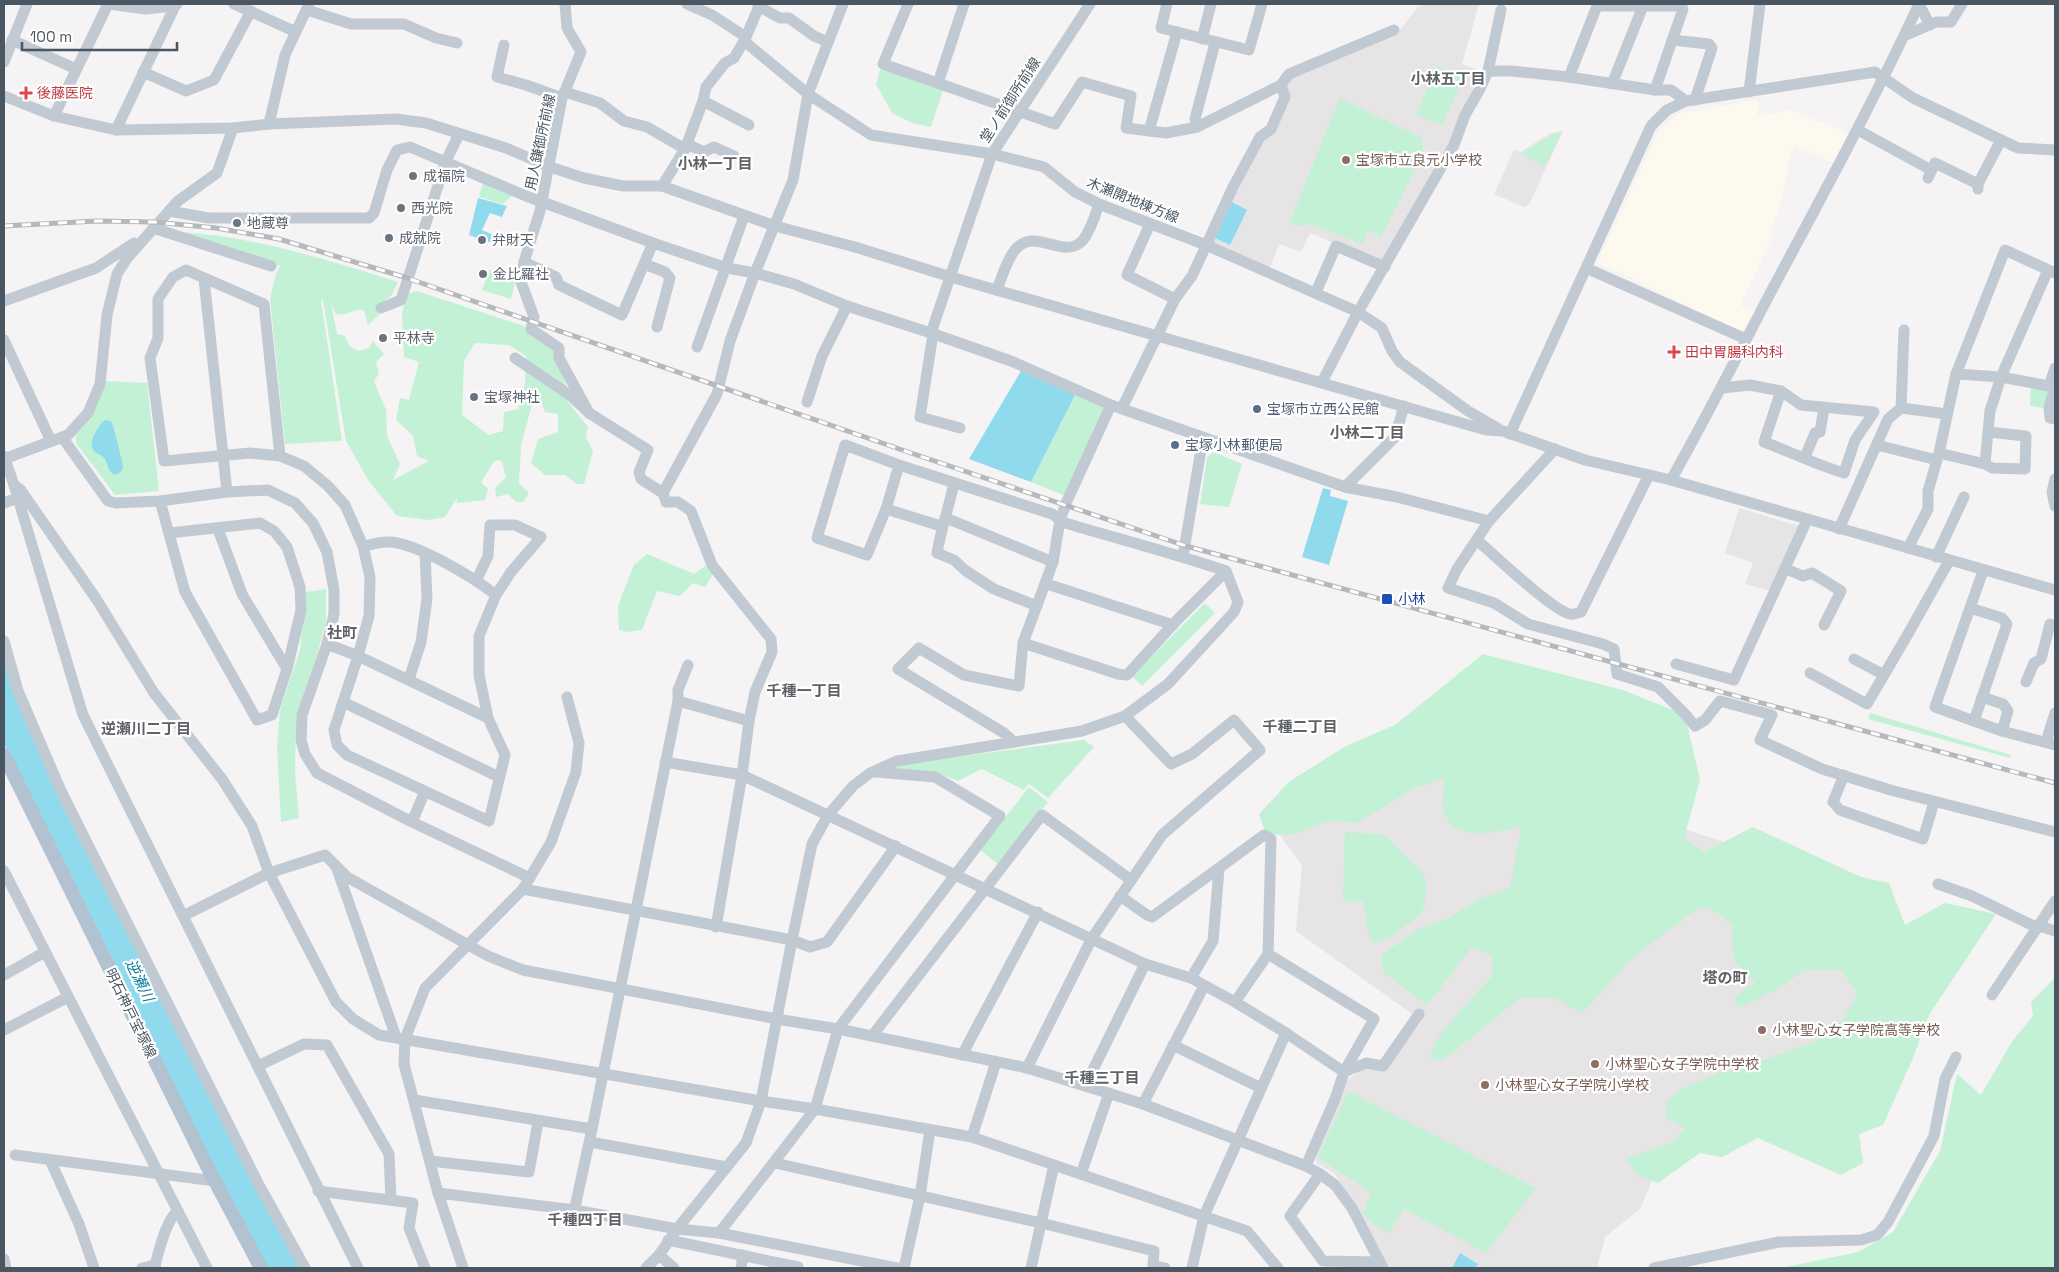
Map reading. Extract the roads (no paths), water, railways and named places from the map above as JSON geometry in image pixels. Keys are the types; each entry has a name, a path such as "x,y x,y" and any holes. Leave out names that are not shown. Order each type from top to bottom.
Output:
{"main road":[{"name":"明石神戸宝塚線","path":"4,756 215,1181 261,1268"}],"street":[{"path":"4,62 27,4"},
{"path":"54,116 109,4 145,9 176,5"},
{"path":"234,4 296,32"},
{"name":"用人鎌御所前線","path":"565,4 567,28 581,52 563,95 542,203 524,262 521,282 534,317 531,329 559,348 559,358 589,413"},
{"name":"木瀬開地棟方線","path":"687,4 712,15 745,39 808,94 871,135 992,154 1044,167 1075,192 1100,204 1206,244 1358,312 1382,328 1392,351 1400,362 1468,411 1507,433"},
{"path":"661,492 717,394 730,341 792,180 808,94 843,4"},
{"path":"908,4 884,64 1055,124 1082,82 1131,96 1126,128 1166,133 1197,127 1280,85 1289,74 1394,30"},
{"path":"938,83 964,4"},
{"path":"1167,4 1160,28 1249,50 1262,4"},
{"path":"1202,38 1211,4"},
{"path":"1748,92 1760,4"},
{"path":"1670,480 1722,388 1746,339 1858,130 1919,4 1930,25"},
{"path":"1904,36 1936,22 1951,22 1962,4"},
{"path":"116,130 176,5"},
{"path":"662,186 686,146 703,101 706,87 724,63 734,58 745,39 759,5 780,18 789,18 814,36 828,42"},
{"name":"堂ノ前御所前線","path":"960,428 920,417 932,333 992,154 1020,112 1084,5"},
{"path":"1569,77 1596,6 1680,6 1683,9 1655,90"},
{"path":"1612,84 1643,6"},
{"path":"269,124 285,55 308,7 351,24 404,24 436,38 457,43"},
{"path":"1322,382 1358,312 1454,145 1465,115 1488,71 1502,10"},
{"path":"144,72 186,91 214,80 250,11"},
{"path":"1149,131 1177,32"},
{"path":"12,40 76,70"},
{"path":"1672,40 1709,44 1712,48 1691,101"},
{"path":"1197,127 1194,119 1215,43"},
{"path":"504,45 497,77 600,103 624,121 647,128 686,146 704,152 714,147 734,156"},
{"path":"1488,71 1511,71 1569,77 1655,90 1671,90 1691,101"},
{"path":"1507,433 1651,126 1667,110 1691,101 1875,72 1913,98 2018,148 2055,150"},
{"path":"1014,742 1004,733 898,669 919,648 964,675 1019,686 1022,643 1047,584 1053,562 1060,520 1067,501 1117,406 1157,336 1175,299 1192,276 1233,187 1260,137 1271,129 1286,97 1280,85"},
{"path":"4,96 54,116 116,130 233,128 269,124 396,119 426,123 506,148 550,167 584,178 623,186 662,186 775,226 854,247 997,290 1486,430 1507,433 1555,448 1585,460 1670,480 1948,561 2055,590"},
{"path":"703,101 749,125"},
{"path":"233,128 217,173 178,201 128,257 117,274 107,314 100,384 88,413 68,435 4,458 18,498 83,715 258,1066 318,1191 358,1268"},
{"path":"1858,130 1930,174 1935,163 1978,187 2001,140"},
{"path":"381,308 402,300 446,161 460,134"},
{"path":"169,211 208,218 369,218 374,213 387,170 397,150 410,147 542,203 727,268 755,273 794,284 847,306 1011,361 1117,406 1203,438 1345,487 1397,497 1489,521"},
{"path":"997,290 1007,264 1014,251 1021,244 1029,240 1038,240 1056,246 1075,245 1082,241 1089,230 1100,204"},
{"path":"697,347 727,268 744,216"},
{"path":"1150,224 1127,275 1175,299"},
{"path":"153,228 271,266"},
{"path":"4,301 96,268 143,240"},
{"path":"524,262 556,277 559,285 622,315 653,243"},
{"path":"1316,292 1336,246 1385,267"},
{"path":"1908,548 1928,509 1928,491 1938,457 1956,374 2005,250 2052,272 2002,377 1990,411 1985,464"},
{"path":"644,264 665,272 670,278 657,327"},
{"path":"1586,268 1746,339"},
{"path":"280,456 264,304 204,280 186,270 173,277 158,299 158,338 150,358 164,460 250,453 280,456 304,466 328,486 345,505 363,546 370,577 369,616 334,730 337,745 347,755 489,822 505,755 488,718 479,675 479,636 496,594 541,537 515,525 490,525 488,556 476,579"},
{"path":"204,280 227,492"},
{"path":"807,402 822,356 847,306"},
{"path":"1839,528 1888,419 1901,408 1904,330"},
{"path":"4,340 57,439 108,500 116,503 160,501 227,492 268,490 295,503 313,523 327,552 334,590 334,614 328,644 302,715 301,740 305,754 316,773 412,822 530,878"},
{"path":"515,358 571,396 589,413 648,450 639,472 641,479 661,492 666,502 678,502 691,511 712,564 771,639 772,652 755,692 749,721 742,775 716,927"},
{"path":"1956,374 2002,377 2049,386 2055,368"},
{"path":"1722,388 1750,384 1781,391 1801,405 1874,412 1855,440 1844,473 1824,467 1805,457 1764,442 1781,391"},
{"path":"2055,386 2049,408 2050,418 2055,419"},
{"path":"1345,487 1395,438 1404,406"},
{"path":"1805,457 1815,433 1820,432 1824,408"},
{"path":"1901,408 1947,414"},
{"path":"1877,445 1985,464 1992,468 2025,469 2026,436 1988,432"},
{"path":"1183,556 1203,438"},
{"path":"646,1268 659,1255 668,1240 746,1143 761,1101 812,844 828,814 853,786 873,772 897,761 1082,732 1125,716 1168,684 1234,612 1238,602 1226,571 1183,556 1160,552 1060,520 1052,514 900,465 845,445 817,538 867,555 886,509 900,465"},
{"path":"1555,448 1489,521 1458,568 1448,588 1494,603 1528,624 1603,644 1614,649 1617,674 1658,687 1695,726 1705,720 1720,701 1772,715 1760,740 1822,769 1934,802 2055,832"},
{"path":"1554,631 1570,614 1581,612 1649,475"},
{"path":"2055,479 2052,492 2055,506"},
{"path":"954,483 937,552 954,560 966,571 994,589 1037,606"},
{"path":"14,485 20,489 64,552 154,693 222,779 252,826 269,874 336,1002 354,1019 379,1035 815,1109 972,1138 1247,1232 1278,1268"},
{"path":"4,503 18,498"},
{"path":"1936,557 1964,498"},
{"path":"160,501 185,592 257,720 272,715 288,669 301,610 300,587 287,547 274,531 260,524 169,533"},
{"path":"886,509 943,522 1053,562"},
{"path":"1676,664 1734,680 1807,520"},
{"path":"218,529 242,594 288,669"},
{"path":"1478,540 1517,576 1560,609 1570,614"},
{"path":"363,546 388,541 425,553 476,579 496,594"},
{"path":"409,680 421,642 427,598 425,553"},
{"path":"1810,673 1867,704 1948,561"},
{"path":"1786,569 1803,576 1812,573 1842,591 1824,625"},
{"path":"1022,643 1118,674 1127,675 1226,571"},
{"path":"1983,571 1935,707 2002,731 2051,743 2055,712"},
{"path":"1047,584 1173,625"},
{"path":"1970,608 2002,618 2007,624 1974,721"},
{"path":"2026,682 2034,663 2041,659 2050,624 2055,626"},
{"path":"4,641 18,691 61,791 259,1185 305,1268"},
{"path":"328,644 358,656 488,718"},
{"path":"1854,659 1884,675"},
{"path":"573,1215 621,989 664,762 678,701 678,690 688,665"},
{"path":"400,1038 425,988 523,890 551,842 576,772 579,743 566,697"},
{"path":"1982,697 2003,704 2008,711 2002,731"},
{"path":"678,701 749,721"},
{"path":"343,702 500,777"},
{"path":"1027,1068 1092,938 1162,835 1260,750 1234,720 1192,754 1171,764 1125,716"},
{"path":"664,762 742,775 1038,912 1145,964 1191,978 1236,1002 1344,1072"},
{"path":"719,1233 815,1109 838,1029 1000,816 935,777 873,772"},
{"path":"1844,775 1833,802 1840,810 1923,839 1934,802"},
{"path":"412,822 425,791"},
{"path":"872,1036 1042,816 1131,880"},
{"path":"1120,896 1147,916 1152,917 1264,835 1271,839 1268,954 1236,1002"},
{"path":"523,890 792,940 810,947 827,942 896,846"},
{"path":"183,916 269,874 325,855 347,877 467,945 523,970 777,1020 838,1029 1027,1068 1143,1104 1306,1166 1335,1185 1352,1208 1381,1265"},
{"path":"336,868 400,1038 404,1064 438,1193 463,1268"},
{"path":"1191,978 1213,941 1218,869"},
{"path":"4,870 207,1268"},
{"path":"1938,884 1972,896 2039,927 2055,931"},
{"path":"1992,995 2055,901"},
{"path":"962,1055 1038,912"},
{"path":"4,975 45,952"},
{"path":"1268,954 1374,1019 1344,1072 1335,1099 1306,1166"},
{"path":"1085,1086 1145,964"},
{"path":"1143,1104 1204,986"},
{"path":"4,1030 68,997"},
{"path":"1344,1072 1366,1063 1383,1066 1420,1014"},
{"path":"1192,1268 1204,1216 1286,1033"},
{"path":"258,1066 304,1044 327,1045 389,1154 392,1200"},
{"path":"1173,1046 1261,1088"},
{"path":"1654,1268 1779,1242 1861,1240 1877,1235 1888,1222 1934,1136 1945,1078 1956,1057"},
{"path":"972,1138 996,1062"},
{"path":"1081,1174 1110,1094"},
{"path":"414,1100 538,1122 592,1129"},
{"path":"430,1161 529,1172 538,1122"},
{"path":"904,1268 920,1196 930,1130"},
{"path":"590,1142 727,1167"},
{"path":"15,1154 215,1181"},
{"path":"50,1160 79,1224 94,1268"},
{"path":"775,1163 1041,1223 1154,1251 1153,1266 1165,1268"},
{"path":"1031,1268 1054,1165"},
{"path":"1320,1174 1290,1216 1323,1261 1381,1265"},
{"path":"318,1191 412,1203 409,1228 426,1268"},
{"path":"438,1193 573,1215 719,1233 898,1268"},
{"path":"142,1268 156,1267 173,1215 178,1211"},
{"path":"668,1240 802,1268"},
{"path":"659,1255 674,1268"},
{"path":"741,1268 743,1255"},
{"path":"4,1258 6,1268"}],"water":[{"path":"478,198 507,206 502,217 490,213 482,230 496,236 494,242 487,242 469,235"},
{"path":"1232,202 1247,210 1230,245 1215,238"},
{"path":"1021,371 1075,395 1031,482 969,459"},
{"path":"105,420 112,423 123,464 122,470 115,475 109,470 104,458 95,452 92,444 96,431"},
{"path":"1323,488 1331,490 1330,496 1348,501 1329,565 1302,557"},
{"name":"逆瀬川","path":"4,652 9,672 299,1268 267,1268 220,1180 28,797 4,743"},
{"path":"1460,1253 1478,1264 1475,1268 1452,1268"}],"railway":[{"path":"4,226 97,221 154,222 216,228 279,239 404,277 908,452 1186,546 2055,783"}],"place":[{"name":"後藤医院","path":"26,93"},
{"name":"宝塚市立良元小学校","path":"1346,160"},
{"name":"成福院","path":"413,176"},
{"name":"西光院","path":"401,208"},
{"name":"地蔵尊","path":"237,223"},
{"name":"成就院","path":"389,238"},
{"name":"弁財天","path":"482,240"},
{"name":"金比羅社","path":"483,274"},
{"name":"平林寺","path":"383,338"},
{"name":"田中胃腸科内科","path":"1674,352"},
{"name":"宝塚神社","path":"474,397"},
{"name":"宝塚市立西公民館","path":"1257,409"},
{"name":"宝塚小林郵便局","path":"1175,445"},
{"name":"小林","path":"1387,599"},
{"name":"小林聖心女子学院高等学校","path":"1762,1030"},
{"name":"小林聖心女子学院中学校","path":"1595,1064"},
{"name":"小林聖心女子学院小学校","path":"1485,1085"}],"district":[{"name":"小林五丁目","path":"1448,78"},
{"name":"小林一丁目","path":"715,163"},
{"name":"小林二丁目","path":"1367,432"},
{"name":"社町","path":"342,632"},
{"name":"千種一丁目","path":"804,690"},
{"name":"千種二丁目","path":"1300,726"},
{"name":"逆瀬川二丁目","path":"146,728"},
{"name":"塔の町","path":"1725,977"},
{"name":"千種三丁目","path":"1102,1077"},
{"name":"千種四丁目","path":"585,1219"}]}
